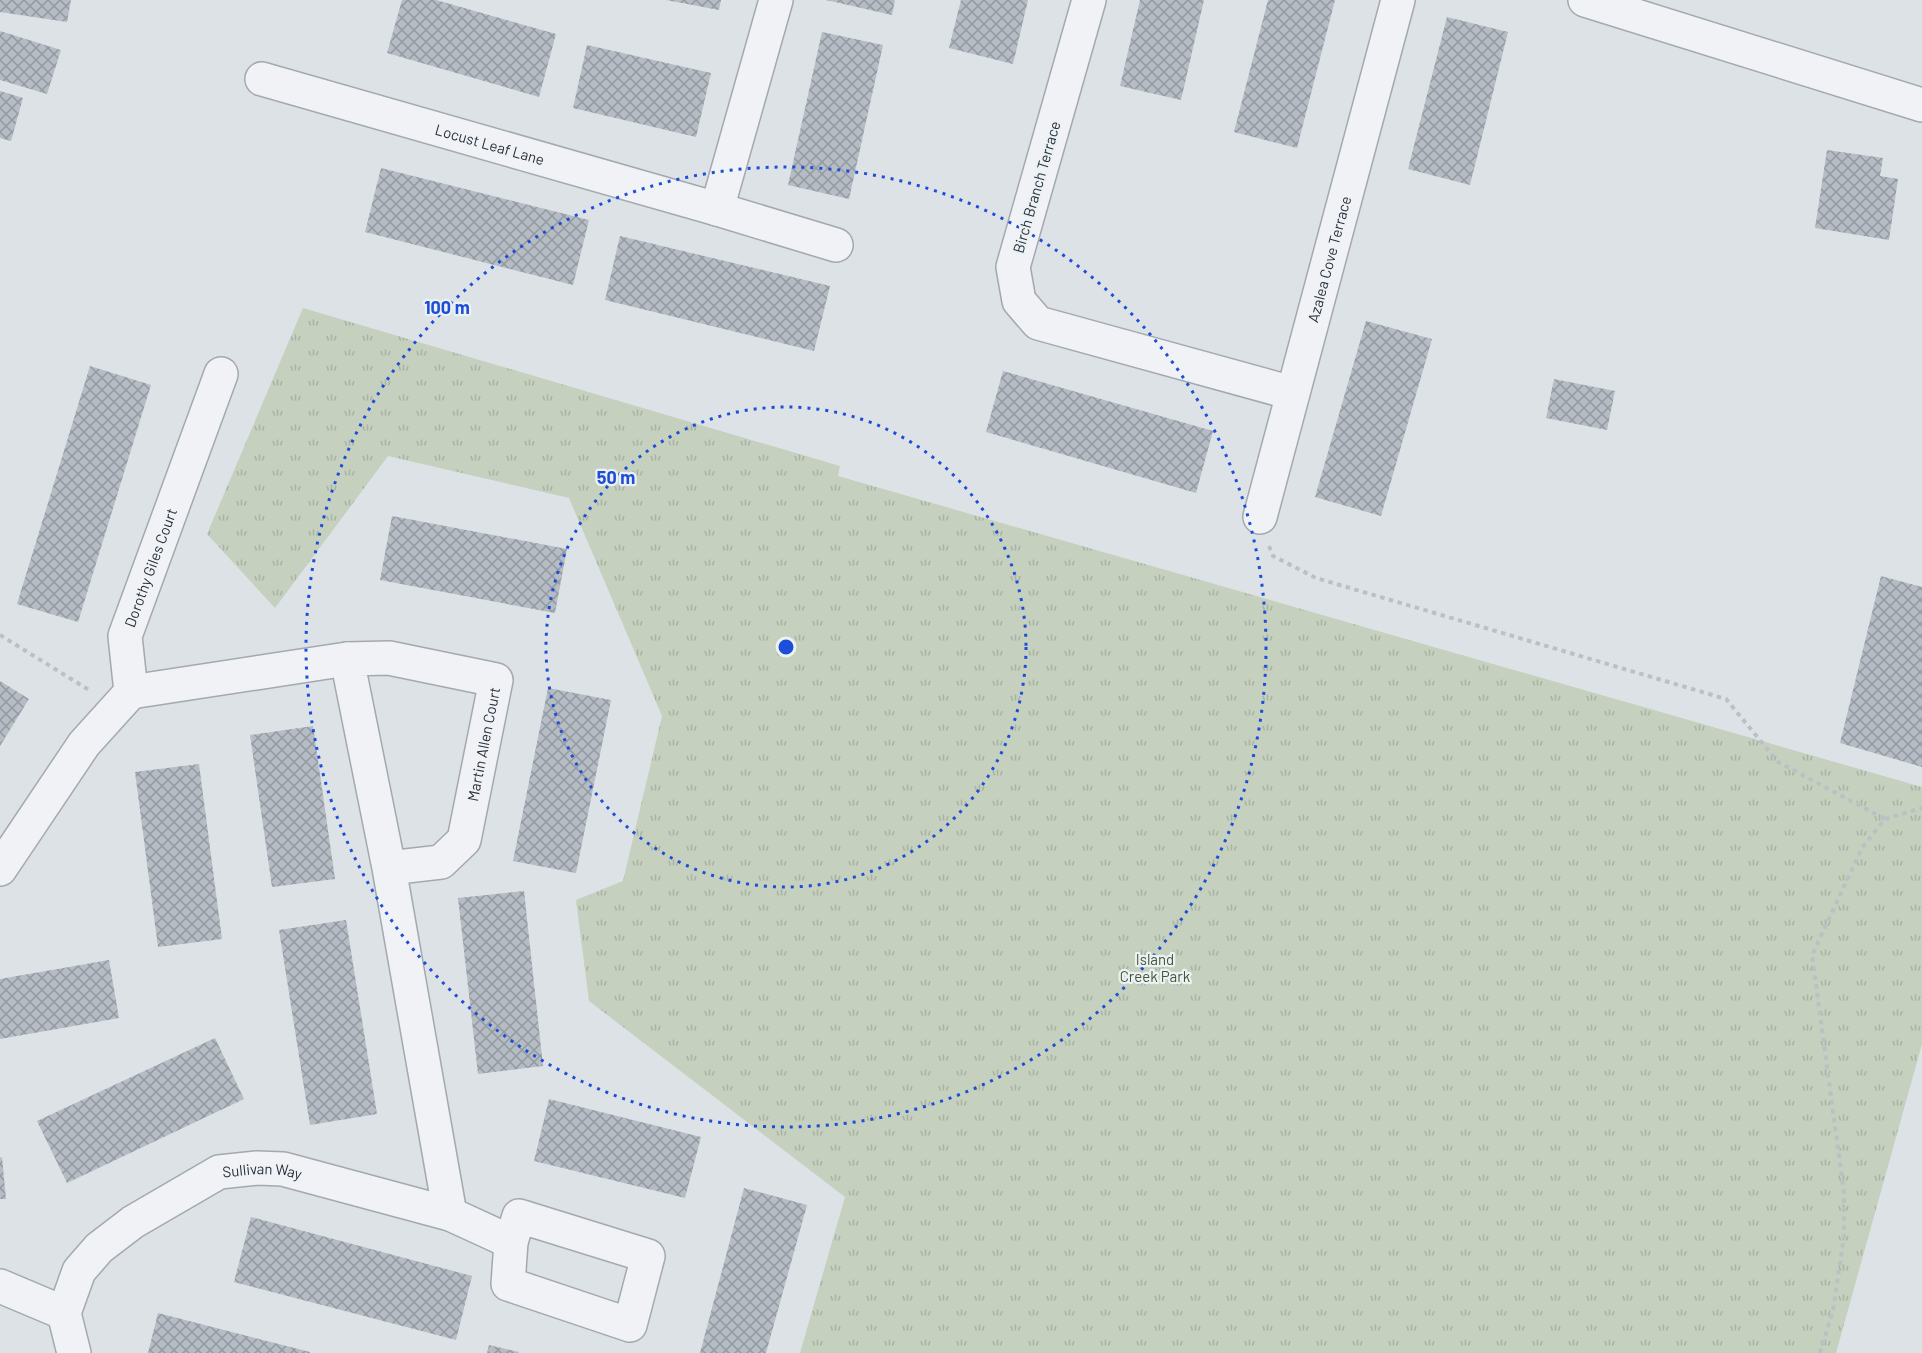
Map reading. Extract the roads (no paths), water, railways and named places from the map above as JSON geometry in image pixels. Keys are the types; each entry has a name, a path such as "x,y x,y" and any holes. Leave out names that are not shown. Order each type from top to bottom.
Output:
{"street":[{"path":"717,209 776,0"},
{"name":"Birch Branch Terrace","path":"1089,0 1013,267 1019,301 1038,323 1292,393"},
{"name":"Azalea Cove Terrace","path":"1260,517 1398,0"},
{"path":"1585,0 1922,105"},
{"name":"Locust Leaf Lane","path":"262,79 836,245"},
{"name":"Dorothy Giles Court","path":"131,692 125,636 221,374"},
{"name":"Martin Allen Court","path":"131,692 347,659 390,658 496,680 464,840 441,862 388,868"},
{"path":"347,659 388,868 450,1214"},
{"path":"0,869 84,744 131,692"},
{"name":"Sullivan Way","path":"64,1313 79,1272 99,1248 133,1222 219,1172 257,1168 283,1169 450,1214 511,1242"},
{"path":"0,1286 64,1313 74,1353"}],"park label":[{"name":"Island Creek Park","path":"1155,968"}]}
